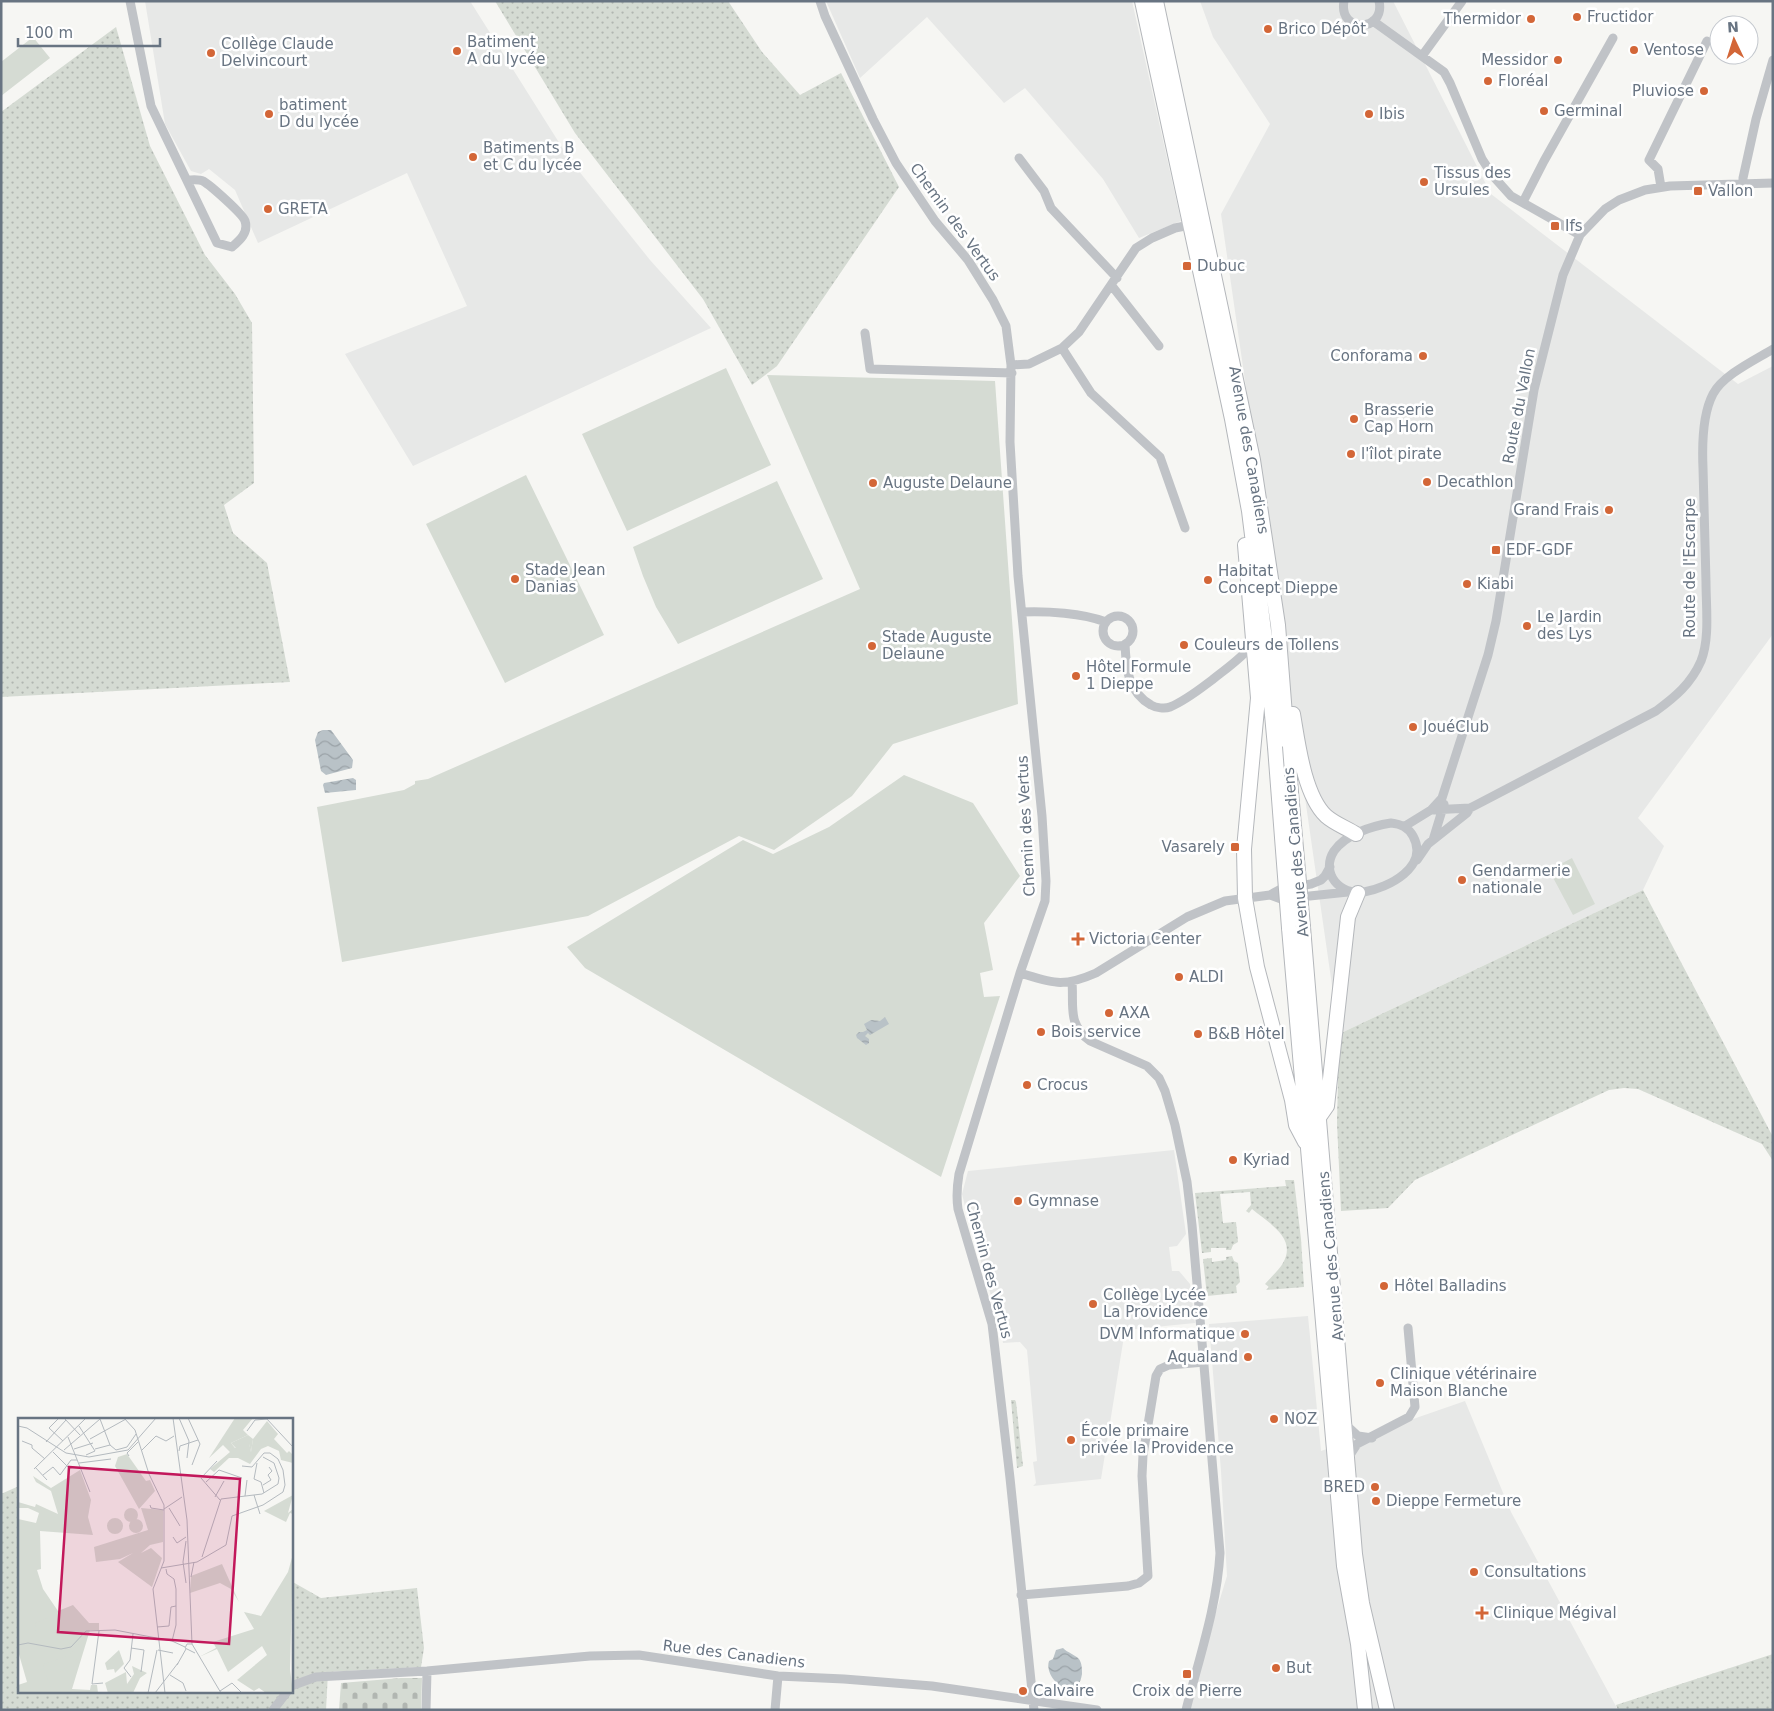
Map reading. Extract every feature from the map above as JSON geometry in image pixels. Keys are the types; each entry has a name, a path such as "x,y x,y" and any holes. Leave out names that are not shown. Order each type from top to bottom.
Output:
{"main road":[{"name":"Avenue des Canadiens","path":"1142,1 1232,419 1249,511 1319,1116 1355,1554 1362,1603 1387,1710"},
{"name":"Avenue des Canadiens","path":"1156,1 1253,460 1278,625 1291,792 1307,1147 1344,1566 1358,1644 1366,1710"},
{"path":"1249,511 1243,526 1258,698 1244,849 1245,898 1257,967 1292,1100 1296,1125 1307,1147"},
{"path":"1278,625 1300,758 1308,784 1321,810 1327,816 1356,834"},
{"path":"1319,1116 1326,1106 1348,917 1353,892"}],"street":[{"path":"130,1 151,106 217,242 232,247 242,239 246,222 236,209 202,181 187,180"},
{"name":"Chemin des Vertus","path":"820,1 825,16 873,119 906,180 935,221 968,260 993,300 1006,326 1011,369 1010,442 1022,612 1042,816 1046,880 1045,901 1020,973 956,1189 958,1209 992,1324 1034,1705"},
{"path":"1344,1 1343,12 1349,21 1363,26 1373,21 1379,13 1380,2"},
{"path":"1422,56 1462,1"},
{"path":"1373,21 1444,72 1482,159 1493,176 1511,196 1580,235"},
{"path":"1523,202 1613,38"},
{"path":"1661,187 1658,169 1650,160 1707,41"},
{"path":"1743,184 1754,128 1773,60"},
{"path":"1019,158 1044,191 1050,208 1114,282 1159,346"},
{"name":"Route du Vallon","path":"1446,787 1488,655 1496,621 1534,390 1562,275 1580,235 1605,209 1619,200 1645,190 1661,187 1773,183"},
{"path":"865,333 870,368 1011,369 1029,364 1062,348 1079,332 1136,248 1152,238 1175,228 1190,225"},
{"path":"1062,348 1091,393 1160,457 1185,528"},
{"name":"Route de l'Escarpe","path":"1431,810 1470,808 1521,783 1656,711 1682,691 1689,682 1697,670 1705,647 1703,459 1706,414 1713,393 1731,374 1773,349"},
{"path":"1022,612 1036,611 1094,618 1106,622"},
{"path":"1114,617 1122,617 1130,622 1133,633 1125,644 1110,649 1106,640 1103,632 1106,622 1114,617"},
{"path":"1125,644 1128,675 1134,691 1144,701 1155,707 1168,708 1203,687 1244,656 1253,644"},
{"path":"1433,840 1443,809 1446,787"},
{"path":"1404,826 1431,810 1442,798 1446,787"},
{"name":"Route de l'Escarpe","path":"1413,864 1433,840 1467,813 1470,808"},
{"path":"1020,973 1045,982 1072,982 1096,973 1181,920 1210,907 1245,898 1270,895 1281,889 1321,880 1330,867 1334,852 1342,843 1356,834 1382,825 1399,824 1404,826 1411,832 1416,844 1417,851 1413,864 1398,879 1386,886 1353,892 1281,899 1270,895"},
{"path":"1330,867 1335,882 1343,890 1353,892"},
{"path":"1072,982 1073,1017 1082,1035 1090,1041 1147,1066 1159,1078 1175,1125 1187,1182 1205,1362 1220,1553 1214,1602 1186,1710"},
{"path":"1348,1458 1357,1444 1373,1438 1409,1417 1415,1407 1408,1328"},
{"path":"1021,1596 1128,1586 1139,1584 1148,1576 1142,1476 1143,1455 1156,1376 1160,1368 1169,1365 1205,1362"},
{"path":"1345,1424 1358,1436 1373,1438"},
{"name":"Rue des Canadiens","path":"292,1686 316,1677 427,1672 590,1656 639,1655 778,1676 932,1686 1034,1705 1096,1710"},
{"path":"426,1710 427,1672"},
{"path":"775,1710 778,1676"},
{"path":"273,1710 285,1694"}],"shaded area":[{"path":"145,1 470,1 570,160 650,260 711,328 413,466 345,354 467,306 407,173 258,243 235,190 209,169 201,174 191,171 165,124"},
{"path":"826,1 1132,1 1181,221 1139,238 1103,179 1025,88 1004,103 927,17 860,78"},
{"path":"1200,1 1393,1 1491,194 1738,384 1773,366 1773,634 1638,818 1664,846 1643,890 1339,1034 1221,214 1270,124 1213,37"},
{"name":"Collège Lycée La Providence","path":"1174,1150 1186,1234 1177,1246 1169,1247 1172,1271 1179,1271 1190,1284 1195,1323 1125,1330 1101,1479 1033,1486 1036,1483 1033,1462 1037,1461 1027,1350 1020,1342 1003,1343 1001,1330 962,1194 968,1171"},
{"path":"1308,1316 1321,1451 1465,1401 1511,1512 1618,1710 1186,1710 1227,1576 1209,1324"}],"green space":[{"path":"495,1 728,1 762,52 800,95 841,73 899,187 777,366 752,385 703,299 575,133"},
{"path":"116,27 150,146 205,255 235,294 252,323 254,483 224,505 233,533 267,563 290,682 1,697 1,112"},
{"path":"33,37 50,58 1,96 1,62"},
{"path":"726,368 771,465 627,531 582,434"},
{"name":"Stade Auguste Delaune","path":"767,375 995,381 1018,704 893,744 852,796 774,850 739,836 588,916 342,962 317,807 404,790 415,784 415,781 428,779 860,589"},
{"name":"Stade Jean Danias","path":"526,475 604,635 505,683 426,524"},
{"path":"777,481 823,579 678,644 656,607 633,547"},
{"path":"904,775 973,803 1020,876 984,923 993,970 980,973 984,997 1000,996 941,1177 585,968 567,947 743,840 773,854 829,827"},
{"path":"1572,858 1595,904 1573,915 1549,870"},
{"path":"1643,890 1773,1137 1773,1161 1762,1144 1638,1089 1624,1088 1609,1090 1415,1180 1388,1208 1341,1211 1337,1123 1339,1034"},
{"path":"1285,1180 1294,1180 1304,1287 1266,1290 1269,1287 1265,1284 1281,1266 1286,1254 1287,1246 1280,1232 1252,1209 1249,1213 1246,1211 1251,1205 1250,1192 1220,1194 1223,1223 1236,1222 1238,1242 1233,1245 1231,1250 1211,1248 1211,1252 1202,1253 1195,1193 1286,1186"},
{"path":"1232,1256 1234,1261 1238,1263 1240,1282 1236,1286 1237,1293 1207,1296 1203,1259 1212,1258 1212,1262 1226,1260 1226,1257"},
{"path":"1011,1400 1016,1402 1023,1466 1017,1468"},
{"path":"18,1486 18,1694 292,1694 292,1582 321,1598 417,1588 424,1648 421,1667 328,1672 326,1710 1,1710 1,1494"},
{"path":"1773,1654 1773,1710 1618,1710 1616,1705"},
{"path":"422,1678 421,1710 339,1710 341,1683"}],"water":[{"path":"331,730 353,760 352,768 326,775 321,771 315,740 318,732"},
{"path":"353,778 356,780 356,790 325,793 324,783"},
{"path":"885,1017 889,1024 865,1036 869,1039 869,1043 866,1045 857,1038 856,1035 859,1032 867,1030 864,1024 871,1020 880,1021"},
{"path":"1063,1648 1079,1659 1081,1664 1082,1674 1079,1684 1074,1688 1061,1687 1055,1682 1048,1668 1049,1661 1053,1659 1056,1650"}],"place":[{"name":"Fructidor","path":"1577,17"},
{"name":"Thermidor","path":"1531,19"},
{"name":"Brico Dépôt","path":"1268,29"},
{"name":"Ventose","path":"1634,50"},
{"name":"Batiment A du lycée","path":"457,51"},
{"name":"Collège Claude Delvincourt","path":"211,53"},
{"name":"Messidor","path":"1558,60"},
{"name":"Floréal","path":"1488,81"},
{"name":"Pluviose","path":"1704,91"},
{"name":"Germinal","path":"1544,111"},
{"name":"batiment D du lycée","path":"269,114"},
{"name":"Ibis","path":"1369,114"},
{"name":"Batiments B et C du lycée","path":"473,157"},
{"name":"Tissus des Ursules","path":"1424,182"},
{"name":"Vallon","path":"1698,191"},
{"name":"GRETA","path":"268,209"},
{"name":"Ifs","path":"1555,226"},
{"name":"Dubuc","path":"1187,266"},
{"name":"Conforama","path":"1423,356"},
{"name":"Brasserie Cap Horn","path":"1354,419"},
{"name":"l'îlot pirate","path":"1351,454"},
{"name":"Decathlon","path":"1427,482"},
{"name":"Auguste Delaune","path":"873,483"},
{"name":"Grand Frais","path":"1609,510"},
{"name":"EDF-GDF","path":"1496,550"},
{"name":"Stade Jean Danias","path":"515,579"},
{"name":"Habitat Concept Dieppe","path":"1208,580"},
{"name":"Kiabi","path":"1467,584"},
{"name":"Le Jardin des Lys","path":"1527,626"},
{"name":"Couleurs de Tollens","path":"1184,645"},
{"name":"Stade Auguste Delaune","path":"872,646"},
{"name":"Hôtel Formule 1 Dieppe","path":"1076,676"},
{"name":"JouéClub","path":"1413,727"},
{"name":"Vasarely","path":"1235,847"},
{"name":"Gendarmerie nationale","path":"1462,880"},
{"name":"Victoria Center","path":"1078,939"},
{"name":"ALDI","path":"1179,977"},
{"name":"AXA","path":"1109,1013"},
{"name":"Bois service","path":"1041,1032"},
{"name":"B&B Hôtel","path":"1198,1034"},
{"name":"Crocus","path":"1027,1085"},
{"name":"Kyriad","path":"1233,1160"},
{"name":"Gymnase","path":"1018,1201"},
{"name":"Hôtel Balladins","path":"1384,1286"},
{"name":"Collège Lycée La Providence","path":"1093,1304"},
{"name":"DVM Informatique","path":"1245,1334"},
{"name":"Aqualand","path":"1248,1357"},
{"name":"Clinique vétérinaire Maison Blanche","path":"1380,1383"},
{"name":"NOZ","path":"1274,1419"},
{"name":"École primaire privée la Providence","path":"1071,1440"},
{"name":"BRED","path":"1375,1487"},
{"name":"Dieppe Fermeture","path":"1376,1501"},
{"name":"Consultations","path":"1474,1572"},
{"name":"Clinique Mégival","path":"1482,1613"},
{"name":"But","path":"1276,1668"},
{"name":"Croix de Pierre","path":"1187,1674"},
{"name":"Calvaire","path":"1023,1691"}]}
